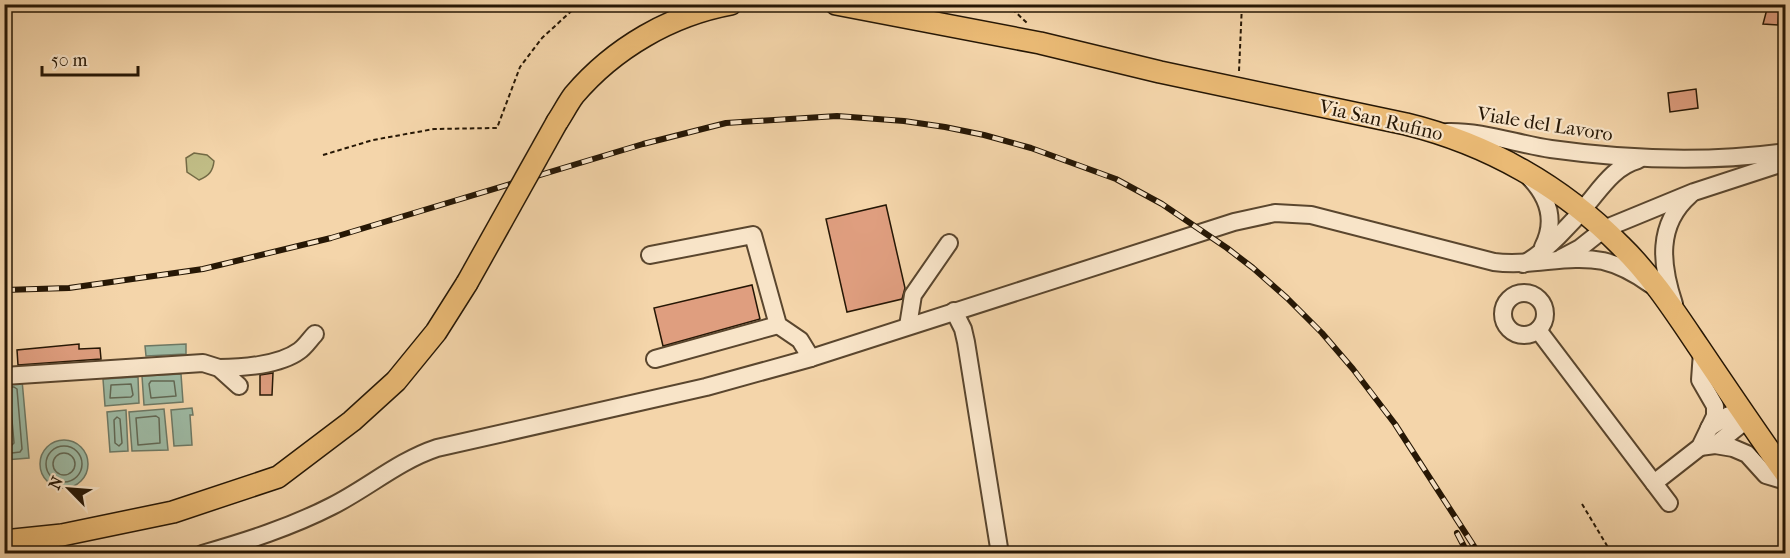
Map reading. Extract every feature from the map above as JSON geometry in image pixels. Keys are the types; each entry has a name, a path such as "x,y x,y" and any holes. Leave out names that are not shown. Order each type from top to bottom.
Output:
{"main road":[{"path":"4,542 62,535 173,512 278,477 352,421 396,381 436,332 467,284 573,96 608,60 653,30 713,8 731,4"},
{"name":"Via San Rufino","path":"836,4 1040,43 1439,132 1464,141 1523,170 1582,210 1622,247 1678,316 1785,474"}],"street":[{"name":"Viale del Lavoro","path":"1439,132 1473,134 1550,149 1645,158 1714,159 1785,152"},
{"name":"Viale del Lavoro","path":"1544,258 1618,169 1645,158"},
{"path":"202,554 294,524 334,506 417,455 437,448 706,387 811,358 1234,222 1275,213 1311,214 1494,262 1522,264 1569,254 1604,229 1694,192 1785,162"},
{"path":"1523,170 1540,191 1550,216 1544,258"},
{"path":"1678,316 1667,282 1663,251 1665,237 1676,210 1694,192"},
{"path":"650,255 753,235 778,325 800,340 811,358"},
{"path":"908,326 913,295 950,243"},
{"path":"1544,258 1605,262 1639,276 1657,288"},
{"path":"954,311 963,329 966,342 1000,554"},
{"path":"655,359 778,325"},
{"path":"1538,330 1669,503"},
{"path":"4,376 203,363 219,368 240,368 287,358 300,351 315,334"},
{"path":"1702,352 1700,380 1715,406 1715,416 1709,429 1708,446"},
{"path":"219,368 239,386"},
{"path":"1654,483 1739,426 1744,414 1729,415 1709,429"},
{"path":"1708,446 1733,448 1746,454 1766,475 1785,481"}],"path":[{"path":"323,155 374,140 434,129 497,128 520,67 542,38 579,4"},
{"path":"1238,88 1242,4"},
{"path":"1582,504 1612,554"}],"shaded area":[{"path":"194,153 207,155 214,161 210,173 199,180 187,172 186,158"}],"water":[{"path":"186,344 186,354 146,356 145,346"},
{"path":"181,374 183,402 144,405 142,376"},
{"path":"138,377 139,403 105,406 103,379"},
{"path":"22,380 29,458 5,460 5,381"},
{"path":"192,408 193,415 190,415 192,445 174,446 171,410"},
{"path":"164,409 168,450 132,451 129,412"},
{"path":"126,410 128,451 110,452 107,412"},
{"path":"59,440 69,440 84,450 88,464 84,478 78,484 69,488 59,488 44,478 40,469 40,459 50,444"}],"building":[{"path":"1767,9 1779,11 1778,25 1763,24"},
{"path":"1696,89 1698,108 1670,112 1668,93"},
{"path":"886,205 905,288 902,299 847,312 826,219"},
{"path":"752,285 760,319 663,346 654,308"},
{"path":"79,344 79,349 100,348 101,359 18,365 17,350"},
{"path":"273,373 272,395 260,395 260,375"}],"railway":[{"path":"4,290 69,288 203,269 331,238 643,144 726,123 837,116 904,121 945,127 1031,148 1116,179 1162,204 1253,268 1322,333 1353,369 1395,424 1479,554"},
{"path":"1457,533 1468,554"}]}
